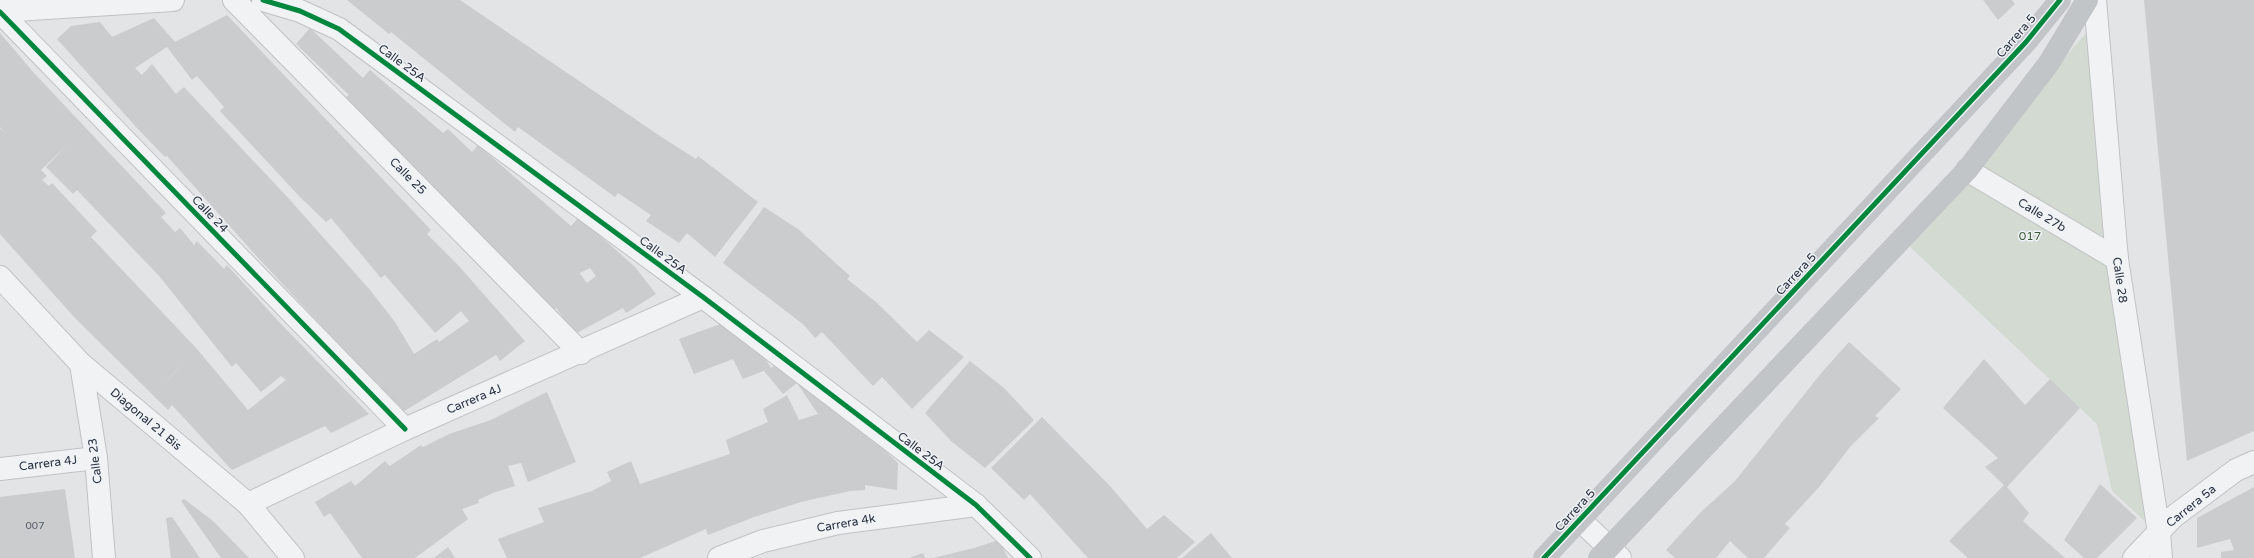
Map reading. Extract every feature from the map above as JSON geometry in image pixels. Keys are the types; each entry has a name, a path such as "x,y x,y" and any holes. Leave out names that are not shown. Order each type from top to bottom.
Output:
{"street":[{"path":"0,12 173,0"},
{"name":"Calle 25","path":"234,0 581,353"},
{"name":"Calle 25A","path":"263,0 300,11 339,28 703,297 976,505 1030,558"},
{"name":"Carrera 5","path":"1544,558 2026,42 2060,0"},
{"path":"1580,520 1609,554 1967,170 2049,63 2087,0"},
{"name":"Calle 28","path":"2095,0 2117,259 2159,533 2161,558"},
{"name":"Calle 24","path":"0,12 405,429"},
{"name":"Calle 27b","path":"1967,170 2117,259"},
{"name":"Diagonal 21 Bis","path":"0,277 81,364 248,504 293,558"},
{"name":"Carrera 4J","path":"248,504 405,429 581,353 703,297"},
{"name":"Calle 23","path":"81,364 96,458 104,558"},
{"name":"Carrera 4J","path":"0,469 96,458"},
{"name":"Carrera 5a","path":"2134,558 2173,517 2236,470 2254,462"},
{"name":"Carrera 4k","path":"719,558 763,542 838,523 976,505"}],"green space":[{"name":"017","path":"2100,17 2147,523 2112,491 2097,424 1905,242"}],"building":[{"path":"347,0 460,0 663,138 696,159 698,156 758,202 715,257 687,233 679,243 646,221 651,215 618,193 615,197 518,127 515,132 391,32 389,34"},
{"path":"1983,0 2012,0 2015,4 1998,20"},
{"path":"2144,0 2254,0 2254,431 2187,461"},
{"path":"227,15 431,230 427,234 457,264 525,341 500,361 496,355 401,413 378,383 376,384 261,261 167,156 165,157 137,128 57,39 71,26 100,22 112,37 154,18 175,42","holes":["167,47 192,80 197,76 224,107 220,111 299,196 326,222 331,218 381,278 385,275 435,333 461,311 469,321 439,342 437,339 414,354 395,322 370,290 290,200 184,87 176,94 152,64 142,75 135,68"]},
{"path":"310,28 363,78 370,70 443,133 448,129 472,152 478,145 571,226 579,217 635,267 656,294 626,313 623,308 575,334 556,308 551,311 345,98 349,95 296,44","holes":["590,268 596,276 587,283 578,271 580,273"]},
{"path":"0,33 34,73 166,213 161,217 175,232 180,228 194,245 197,241 224,269 227,265 281,324 369,414 331,433 325,426 232,470 172,405 168,410 74,317 0,234 0,128 7,135 0,127","holes":["66,146 46,167 73,194 77,190 160,277 232,367 236,363 261,392 281,376 286,380 248,410 197,349 91,237 97,231 52,183 49,186 42,180 47,176 41,170"]},
{"path":"764,207 798,229 850,276 847,279 876,302 917,342 929,330 964,357 912,409 882,377 873,386 822,332 815,338 804,325 723,263"},
{"path":"729,321 755,351 759,348 771,368 743,379 733,359 694,374 679,339"},
{"path":"1849,342 1901,389 1875,416 1879,418 1850,447 1820,486 1785,524 1790,528 1764,558 1748,558 1730,541 1716,558 1675,558 1666,550 1700,513 1735,481 1823,371"},
{"path":"1984,359 2025,405 2050,379 2080,408 2007,487 2029,513 2023,521 2065,558 1968,558 1949,541 2004,485 1985,467 1998,458 1943,408"},
{"path":"970,361 1004,388 1034,420 985,468 951,441 925,413"},
{"path":"778,363 797,383 783,394 764,371"},
{"path":"797,383 839,408 898,463 897,490 865,485 865,490 850,491 801,502 754,517 708,535 706,529 640,558 507,558 498,539 544,522 538,508 592,491 611,481 607,472 631,461 640,484 730,454 726,440 768,422 763,409 787,395 799,420 818,414"},
{"path":"547,392 576,462 528,482 521,463 508,466 515,486 493,493 478,500 479,503 462,509 468,519 415,558 362,558 330,513 324,517 315,502 351,481 355,486 385,461 390,466 421,445 423,447 449,434 491,420"},
{"path":"1042,417 1110,486 1147,529 1164,515 1195,542 1177,558 1088,558 1030,494 1024,500 991,468"},
{"path":"2100,484 2137,518 2097,558 2084,558 2064,540"},
{"path":"2254,487 2254,558 2221,558 2221,552 2234,550 2230,539 2197,548 2197,518"},
{"path":"65,489 75,558 0,558 0,497"},
{"path":"184,499 213,521 249,558 221,558 181,501"},
{"path":"172,517 200,558 171,558 166,518"},
{"path":"1211,533 1232,558 1182,558"},
{"path":"999,540 1008,558 933,558 974,548"},
{"path":"448,547 455,558 434,558"},
{"path":"923,553 925,558 909,558"}],"cycle path":[{"path":"263,0 300,11 339,29 703,297 976,505 1030,558"},
{"path":"1544,558 2026,42 2060,0"},
{"path":"0,12 405,429"}]}
